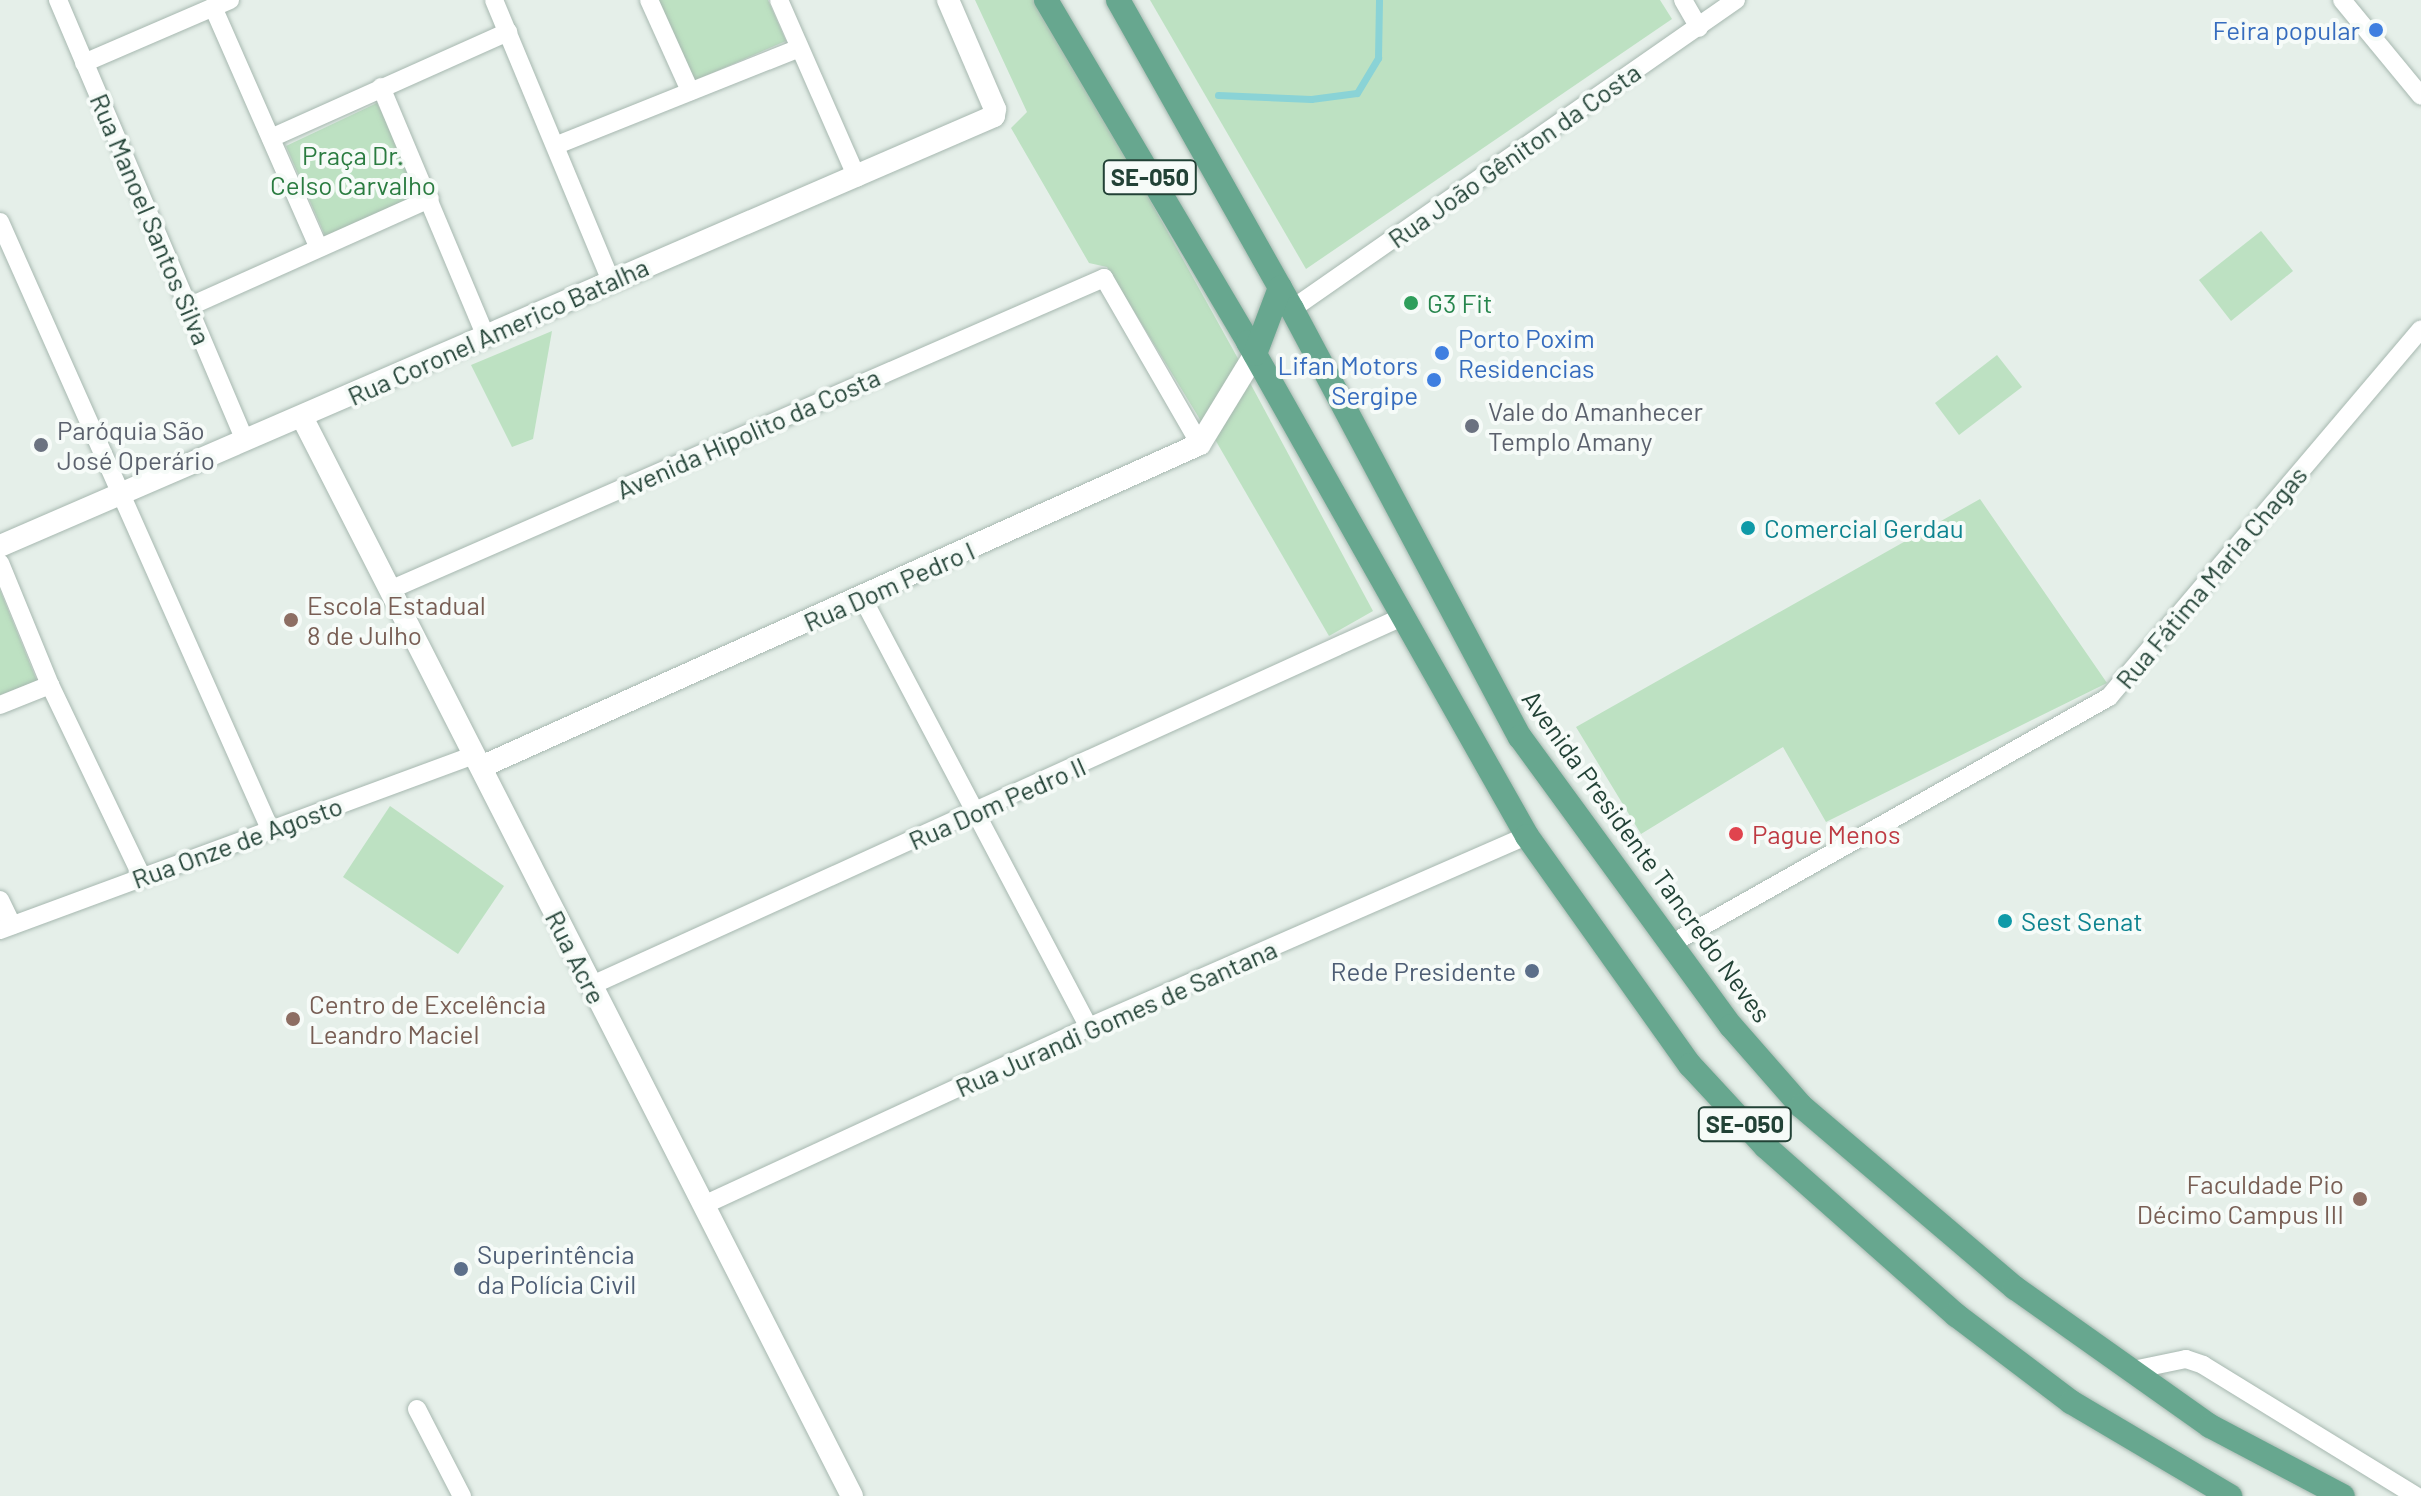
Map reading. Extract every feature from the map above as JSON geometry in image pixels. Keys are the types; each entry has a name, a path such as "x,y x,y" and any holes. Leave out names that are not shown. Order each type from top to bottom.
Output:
{"main road":[{"name":"SE-050","path":"1046,0 1259,362 1527,836 1690,1065 1766,1147 1956,1315 2071,1402 2230,1496"},
{"name":"Avenida Presidente Tancredo Neves","path":"1118,0 1286,299 1520,737 1731,1026 1801,1106 1961,1245 2210,1426 2343,1496"},
{"path":"1259,362 1286,299"}],"street":[{"name":"Rua Manoel Santos Silva","path":"58,0 244,438"},
{"path":"494,0 557,145 611,281"},
{"path":"649,0 690,91"},
{"path":"779,0 857,178"},
{"name":"Rua Coronel Americo Batalha","path":"0,546 244,438 302,417 485,335 857,178 995,114 948,0"},
{"path":"1683,0 1699,28"},
{"name":"Rua João Gêniton da Costa","path":"1286,299 1699,28 1736,0"},
{"path":"2342,0 2421,96"},
{"path":"84,63 222,4 271,138 318,246"},
{"path":"271,138 508,32"},
{"path":"557,145 799,48"},
{"path":"381,87 485,335"},
{"path":"188,307 318,246 430,199"},
{"path":"0,222 117,494 270,829"},
{"name":"Avenida Hipolito da Costa","path":"392,589 1104,278 1200,444"},
{"name":"Rua Fátima Maria Chagas","path":"1671,944 2109,697 2421,329"},
{"path":"1200,444 1259,362"},
{"name":"Rua Acre","path":"302,417 392,589 590,986 706,1204 852,1496"},
{"name":"Rua Dom Pedro I","path":"478,761 863,599 1200,444"},
{"path":"0,563 50,685 142,877"},
{"path":"863,599 1089,1027"},
{"name":"Rua Dom Pedro II","path":"590,986 1402,617"},
{"path":"0,705 50,685"},
{"name":"Rua Onze de Agosto","path":"6,928 270,829 478,761"},
{"name":"Rua Jurandi Gomes de Santana","path":"706,1204 1089,1027 1527,836"},
{"path":"0,900 6,928"},
{"path":"2133,1370 2186,1359 2203,1365 2416,1496"},
{"path":"417,1409 462,1496"}],"green space":[{"path":"656,0 768,0 786,41 691,82"},
{"path":"975,0 1039,0 1241,364 1204,426 1107,267 1089,263 1011,128 1027,112"},
{"path":"1150,0 1660,0 1672,19 1306,269"},
{"name":"Praça Dr. Celso Carvalho","path":"377,103 421,193 326,238 286,146"},
{"path":"2261,231 2293,271 2231,321 2199,280"},
{"path":"552,331 533,439 512,447 471,365"},
{"path":"1997,355 2022,387 1959,435 1935,403"},
{"path":"1249,381 1373,611 1329,636 1213,436"},
{"path":"1980,499 2107,683 1826,822 1783,747 1641,834 1576,727"},
{"path":"0,590 37,681 0,695"},
{"path":"390,806 504,886 458,954 343,877"}],"waterway":[{"path":"1218,95 1311,99 1357,93 1378,58 1379,0"}],"place":[{"name":"Feira popular","path":"2376,30"},
{"name":"G3 Fit","path":"1411,303"},
{"name":"Porto Poxim Residencias","path":"1442,353"},
{"name":"Lifan Motors Sergipe","path":"1434,380"},
{"name":"Vale do Amanhecer Templo Amany","path":"1472,426"},
{"name":"Paróquia São José Operário","path":"41,445"},
{"name":"Comercial Gerdau","path":"1748,528"},
{"name":"Escola Estadual 8 de Julho","path":"291,620"},
{"name":"Pague Menos","path":"1736,834"},
{"name":"Sest Senat","path":"2005,921"},
{"name":"Rede Presidente","path":"1532,971"},
{"name":"Centro de Excelência Leandro Maciel","path":"293,1019"},
{"name":"Faculdade Pio Décimo Campus III","path":"2360,1199"},
{"name":"Superintência da Polícia Civil","path":"461,1269"}]}
